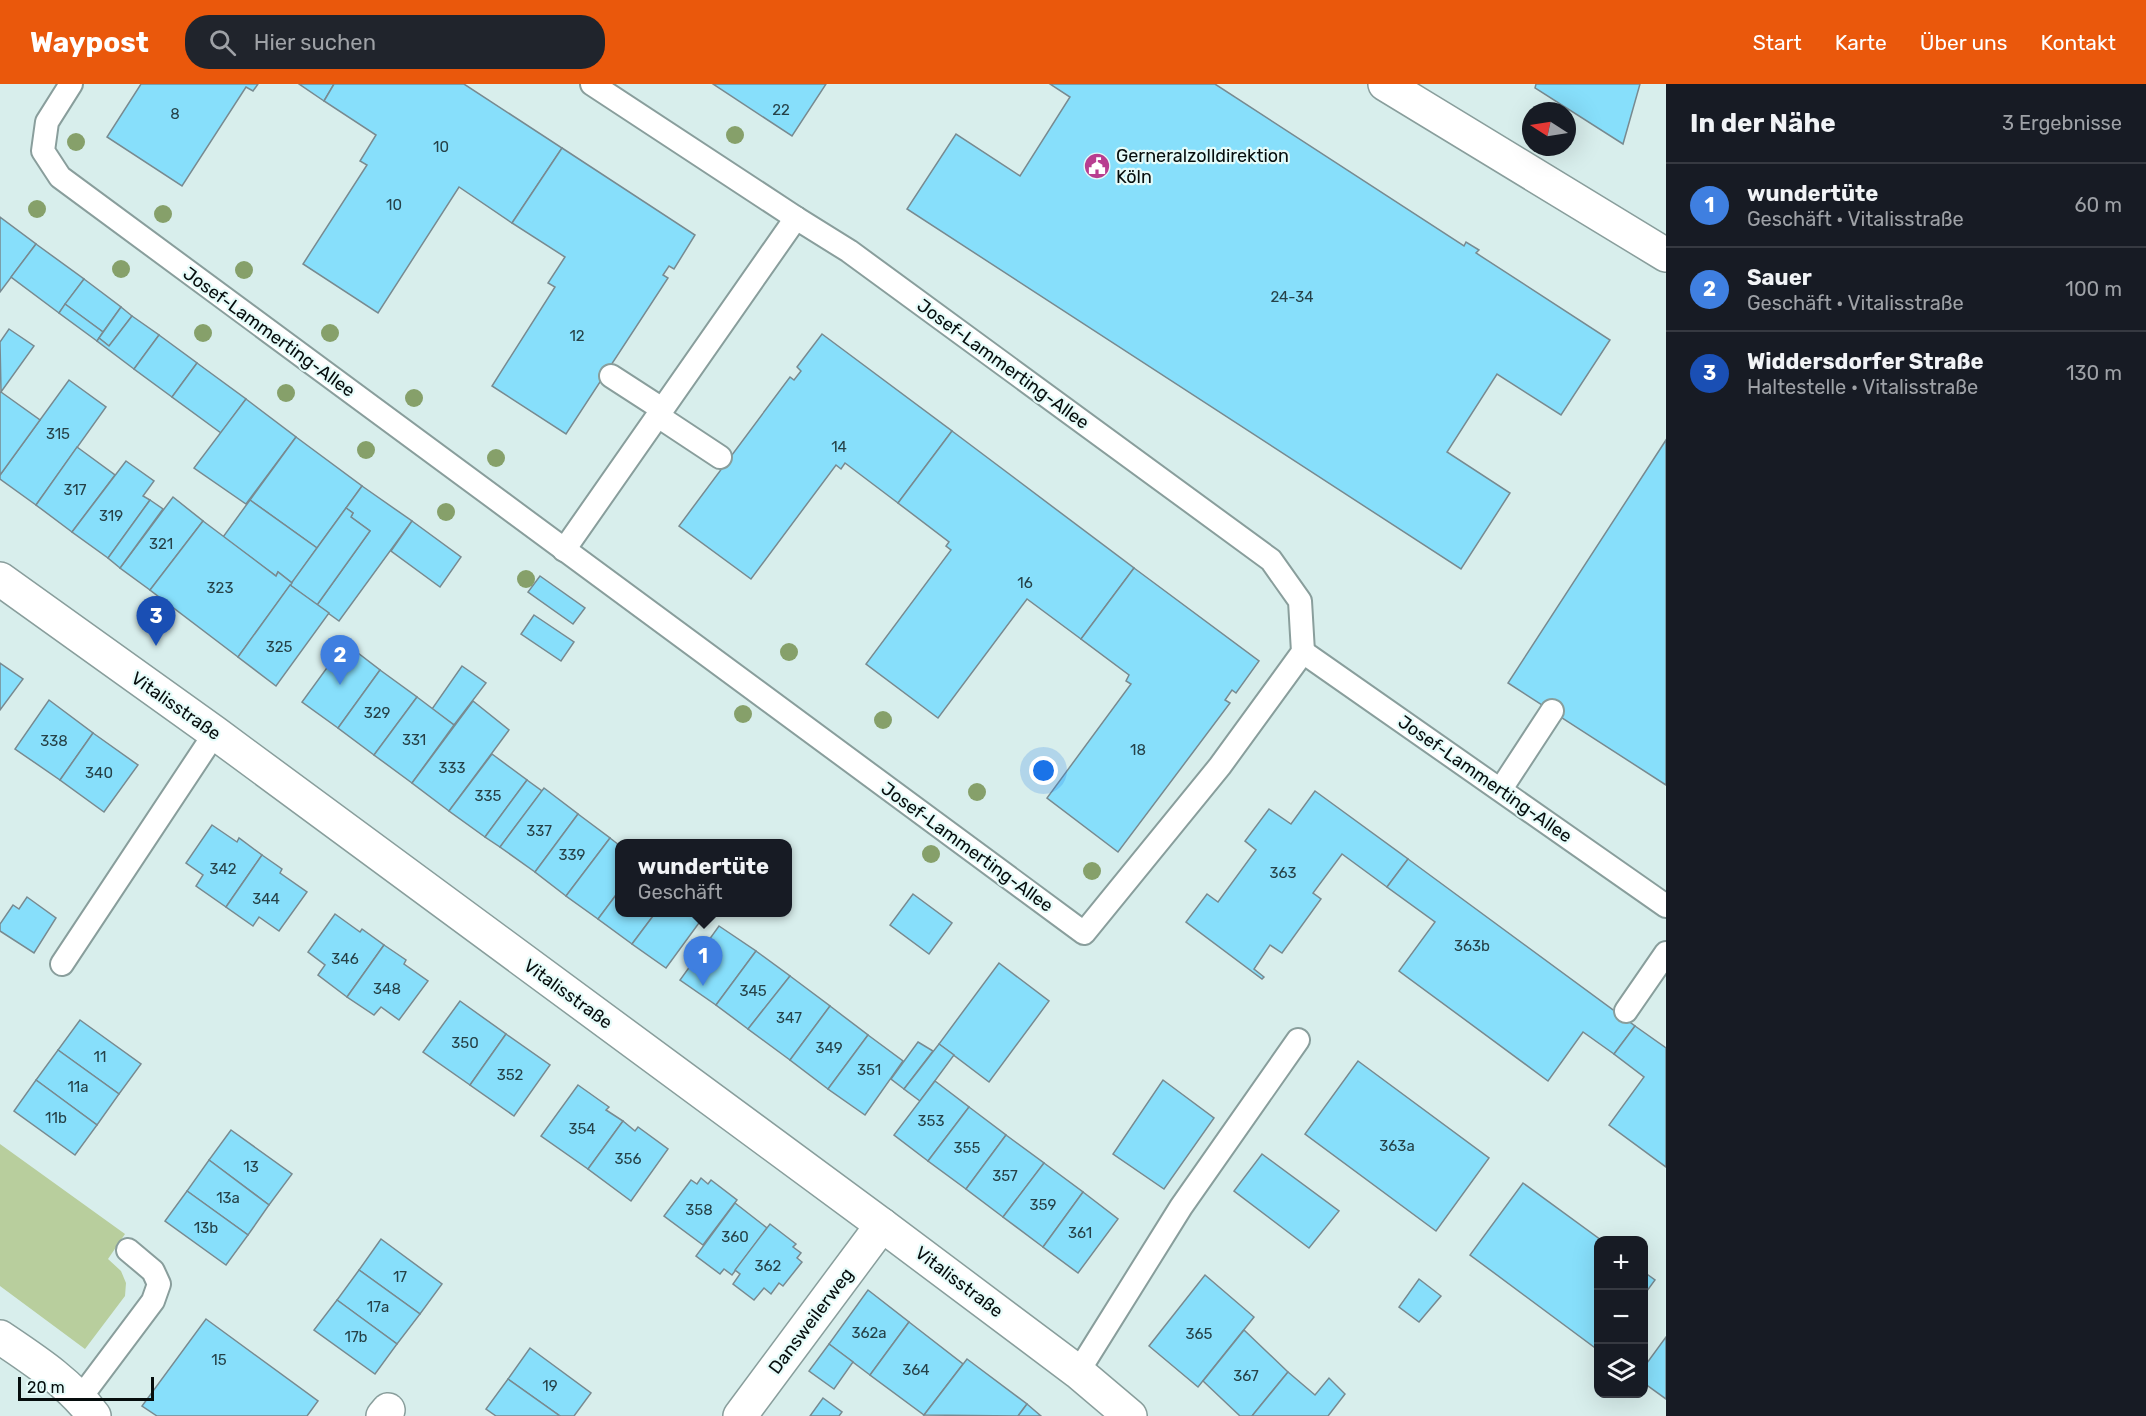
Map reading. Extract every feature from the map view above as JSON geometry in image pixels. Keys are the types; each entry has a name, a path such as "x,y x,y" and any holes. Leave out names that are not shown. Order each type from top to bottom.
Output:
{"street":[{"path":"1385,84 1666,255"},
{"name":"Vitalisstraße","path":"0,579 215,733 882,1225 1078,1372 1130,1416"},
{"name":"Dansweilerweg","path":"740,1416 882,1225"},
{"path":"0,1337 34,1361 87,1407"}],"lane":[{"name":"Josef-Lammerting-Allee","path":"71,84 47,123 43,151 60,177 1084,933 1220,766 1303,652 1300,601 1271,560 849,251 796,219 592,84"},
{"path":"564,550 796,219"},
{"path":"611,376 720,457"},
{"name":"Josef-Lammerting-Allee","path":"1303,652 1666,906"},
{"path":"1501,789 1552,711"},
{"path":"62,964 215,733"},
{"path":"1626,1011 1666,952"},
{"path":"1078,1372 1181,1207 1298,1040"},
{"path":"87,1407 153,1301 159,1284 153,1271 128,1250"}],"green space":[{"path":"0,1144 125,1234 108,1259 121,1271 126,1283 125,1296 85,1349 0,1286"}],"building":[{"path":"141,84 258,84 253,91 246,87 182,186 107,137"},
{"path":"299,84 334,84 324,101"},
{"path":"334,84 464,84 562,148 512,223 459,187 378,313 303,264 367,165 360,161 376,135 324,101"},
{"path":"713,84 826,84 792,136"},
{"path":"1050,84 1215,84 1464,246 1466,242 1479,250 1476,253 1610,340 1561,415 1497,374 1447,452 1510,493 1461,569 907,209 956,134 1020,176 1070,97"},
{"path":"1536,84 1640,84 1623,144 1576,114 1576,102 1557,102 1535,88"},
{"path":"562,148 695,235 674,269 669,266 663,275 668,278 566,434 492,386 555,287 548,283 565,257 512,223"},
{"path":"0,217 36,244 0,292"},
{"path":"36,244 84,279 59,313 11,277"},
{"path":"84,279 121,307 103,332 65,304"},
{"path":"65,304 103,332 97,341 59,313"},
{"path":"121,307 132,316 109,346 99,338"},
{"path":"132,316 159,335 134,369 97,341 99,338 109,346"},
{"path":"9,329 34,346 1,392 0,342"},
{"path":"822,334 952,431 898,503 845,463 841,469 836,465 751,579 679,526 790,377 794,380 801,371 797,367"},
{"path":"159,335 197,363 172,397 134,369"},
{"path":"197,363 246,399 221,433 172,397"},
{"path":"69,380 106,407 36,505 0,479 0,475"},
{"path":"0,393 40,420 0,475"},
{"path":"246,399 296,437 246,504 194,468"},
{"path":"952,431 1134,568 1081,639 1027,599 938,718 866,664 951,550 946,546 949,542 898,503"},
{"path":"296,437 362,486 317,548 250,500"},
{"path":"1666,440 1666,785 1508,683"},
{"path":"77,447 115,475 72,532 36,505"},
{"path":"126,461 154,481 143,496 150,500 108,558 72,532"},
{"path":"362,486 412,521 339,621 317,605 370,531 351,517 353,513 346,508"},
{"path":"173,497 203,521 150,590 120,568"},
{"path":"150,500 163,509 120,568 108,558"},
{"path":"250,500 317,548 292,583 278,572 276,576 223,537"},
{"path":"346,508 353,513 351,517 370,531 317,605 290,585"},
{"path":"203,521 276,576 278,572 292,583 238,657 150,590"},
{"path":"412,521 461,557 440,587 391,551"},
{"path":"1134,568 1259,661 1236,693 1232,690 1225,700 1230,703 1118,852 1047,798 1131,684 1126,681 1129,675 1081,639"},
{"path":"540,576 585,608 573,624 528,592"},
{"path":"290,585 329,613 276,686 238,657"},
{"path":"534,615 574,642 561,661 521,634"},
{"path":"345,643 380,670 338,728 302,702"},
{"path":"0,663 23,679 0,710"},
{"path":"462,666 486,683 454,725 432,709"},
{"path":"380,670 417,697 374,755 338,728"},
{"path":"417,697 454,725 412,783 374,755"},
{"path":"49,700 93,733 60,780 15,749"},
{"path":"473,701 509,730 449,811 412,783"},
{"path":"93,733 138,765 104,812 60,780"},
{"path":"492,754 527,780 485,837 449,811"},
{"path":"527,780 542,791 500,847 485,837"},
{"path":"544,788 578,814 535,872 500,847"},
{"path":"1315,791 1408,859 1387,887 1342,854 1313,893 1321,899 1282,953 1270,945 1254,969 1264,977 1262,979 1186,922 1207,894 1218,902 1256,850 1245,841 1269,809 1291,824"},
{"path":"578,814 610,838 566,896 535,872"},
{"path":"212,825 237,842 239,838 262,855 226,907 196,886 203,875 186,863"},
{"path":"610,838 615,842 615,896 598,919 566,896"},
{"path":"262,855 282,869 280,873 307,892 279,931 259,917 253,926 226,907"},
{"path":"1408,859 1635,1026 1614,1054 1583,1032 1548,1081 1399,971 1435,922 1387,887"},
{"path":"913,894 952,923 929,954 890,925"},
{"path":"615,896 615,917 652,917 632,944 598,919"},
{"path":"27,897 56,918 34,953 0,931 0,924 13,905 19,909"},
{"path":"335,914 360,932 362,929 384,945 347,997 318,975 325,965 308,952"},
{"path":"652,917 703,917 666,968 632,944"},
{"path":"719,926 756,951 716,1005 680,980"},
{"path":"384,945 406,960 404,964 428,981 399,1020 381,1007 374,1015 347,997"},
{"path":"756,951 790,976 748,1029 716,1005"},
{"path":"999,963 1049,1001 989,1082 939,1044"},
{"path":"790,976 830,1006 790,1060 748,1029"},
{"path":"460,1001 506,1034 470,1085 423,1052"},
{"path":"830,1006 868,1035 828,1089 790,1060"},
{"path":"80,1020 141,1064 119,1094 58,1050"},
{"path":"1635,1026 1666,1048 1666,1167 1609,1125 1644,1077 1614,1054"},
{"path":"506,1034 550,1065 514,1116 470,1085"},
{"path":"868,1035 903,1061 865,1115 828,1089"},
{"path":"918,1042 933,1051 904,1089 891,1079"},
{"path":"939,1044 954,1055 920,1101 904,1089"},
{"path":"58,1050 119,1094 97,1125 36,1080"},
{"path":"1358,1061 1489,1158 1436,1231 1305,1134"},
{"path":"36,1080 97,1125 75,1155 14,1111"},
{"path":"1163,1080 1214,1118 1164,1189 1113,1154"},
{"path":"935,1081 969,1107 928,1161 894,1135"},
{"path":"578,1085 609,1107 606,1110 623,1121 588,1169 541,1136"},
{"path":"969,1107 1006,1135 966,1189 928,1161"},
{"path":"623,1121 635,1131 638,1127 668,1149 631,1201 588,1169"},
{"path":"231,1130 292,1174 269,1205 209,1160"},
{"path":"1006,1135 1044,1163 1003,1217 966,1189"},
{"path":"1262,1154 1339,1211 1309,1248 1234,1191"},
{"path":"209,1160 269,1205 248,1235 187,1191"},
{"path":"1044,1163 1083,1192 1043,1247 1003,1217"},
{"path":"701,1178 708,1184 711,1180 737,1200 703,1245 664,1216 691,1180 697,1184"},
{"path":"1523,1183 1596,1236 1594,1347 1470,1255"},
{"path":"187,1191 248,1235 226,1265 165,1221"},
{"path":"1083,1192 1118,1219 1078,1273 1043,1247"},
{"path":"735,1203 767,1228 732,1275 724,1269 720,1274 696,1256"},
{"path":"770,1224 796,1244 793,1247 801,1253 797,1258 802,1262 783,1286 779,1283 771,1294 764,1288 754,1300 733,1284 740,1274 735,1270"},
{"path":"381,1239 442,1284 420,1314 359,1270"},
{"path":"359,1270 420,1314 397,1344 337,1300"},
{"path":"1205,1275 1254,1317 1198,1387 1149,1346"},
{"path":"1648,1275 1655,1280 1648,1290"},
{"path":"1419,1279 1441,1296 1419,1322 1399,1307"},
{"path":"868,1290 909,1322 870,1375 829,1344"},
{"path":"337,1300 397,1344 375,1374 314,1330"},
{"path":"206,1319 318,1401 307,1416 157,1416 142,1406"},
{"path":"909,1322 963,1364 924,1415 870,1375"},
{"path":"1244,1330 1288,1372 1252,1416 1240,1416 1203,1381"},
{"path":"1666,1337 1666,1399 1648,1386 1648,1362"},
{"path":"829,1344 853,1362 834,1389 809,1371"},
{"path":"530,1348 591,1393 574,1416 560,1416 508,1379"},
{"path":"967,1359 1027,1404 1018,1416 924,1415"},
{"path":"1288,1372 1315,1395 1329,1378 1345,1394 1328,1416 1252,1416"},
{"path":"508,1379 560,1416 496,1416 486,1409"},
{"path":"823,1398 842,1412 839,1416 810,1416"},
{"path":"1027,1404 1041,1416 1018,1416"}],"place":[{"name":"Gerneralzolldirektion Köln","path":"1097,166"},
{"name":"Widdersdorfer Straße","path":"156,646"},
{"name":"Sauer","path":"340,685"},
{"name":"wundertüte","path":"703,986"}]}
